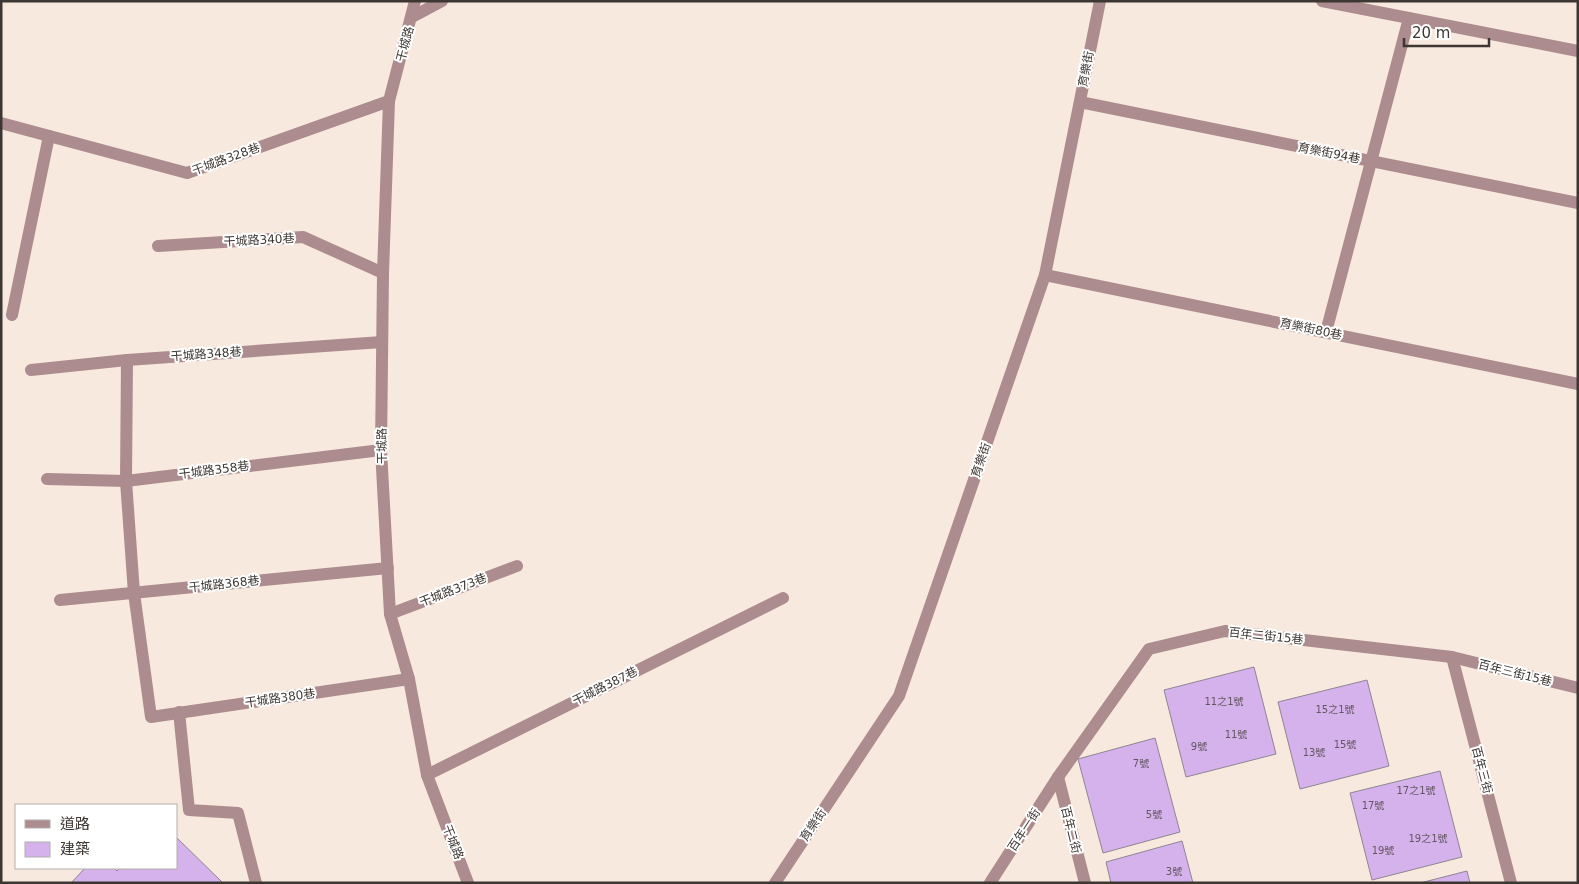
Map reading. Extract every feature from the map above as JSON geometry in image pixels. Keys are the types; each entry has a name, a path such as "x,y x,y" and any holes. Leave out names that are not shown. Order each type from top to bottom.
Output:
{"street":[{"name":"干城路","path":"415,1 389,100 383,273 381,450 390,614 409,679 427,775 468,883"},
{"path":"412,17 442,1"},
{"name":"育樂街","path":"774,883 899,696 1045,274 1100,1"},
{"path":"1322,1 1578,51"},
{"path":"1326,332 1373,162 1409,18"},
{"name":"干城路328巷","path":"1,123 188,174 389,100"},
{"name":"育樂街94巷","path":"1080,102 1578,204"},
{"path":"12,315 50,136"},
{"name":"干城路340巷","path":"158,246 303,237 383,273"},
{"name":"育樂街80巷","path":"1045,274 1578,384"},
{"name":"干城路348巷","path":"31,370 127,360 382,342"},
{"path":"127,360 126,481 134,593"},
{"name":"干城路358巷","path":"47,479 126,481 381,450"},
{"name":"干城路373巷","path":"390,614 516,566"},
{"name":"干城路368巷","path":"60,600 388,568"},
{"name":"干城路380巷","path":"134,593 150,716 409,679"},
{"name":"干城路387巷","path":"427,775 783,598"},
{"name":"百年二街15巷","path":"1058,777 1149,649 1225,631 1452,657"},
{"name":"百年三街15巷","path":"1452,657 1578,688"},
{"name":"百年三街","path":"1452,657 1511,883"},
{"path":"179,712 189,810 238,813 256,883"},
{"name":"百年一街","path":"990,883 1058,777"},
{"name":"百年二街","path":"1058,777 1085,883"}],"building":[{"path":"1254,667 1276,754 1186,777 1164,690"},
{"path":"1367,680 1389,766 1300,789 1278,702"},
{"path":"1155,738 1180,832 1103,853 1078,759"},
{"path":"1440,771 1462,857 1372,880 1350,793"},
{"path":"178,839 223,883 71,883 84,869 115,869 117,871 119,869 178,869"},
{"path":"1182,841 1193,883 1111,883 1106,862"},
{"path":"1467,871 1470,883 1420,883"}]}
